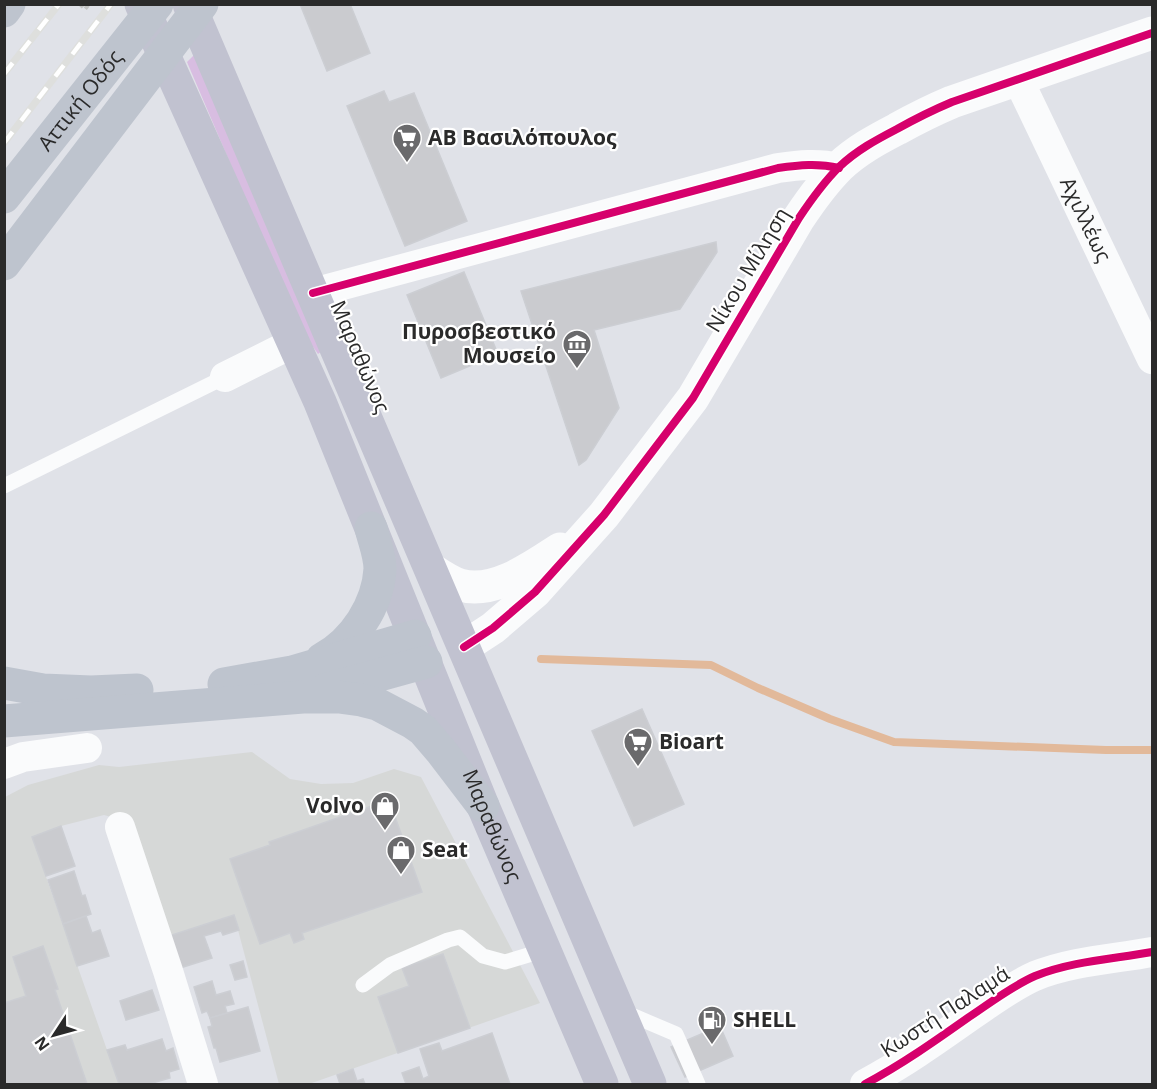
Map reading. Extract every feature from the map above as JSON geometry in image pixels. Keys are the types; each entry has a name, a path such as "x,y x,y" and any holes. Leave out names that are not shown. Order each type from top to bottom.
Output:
{"highway":[{"path":"4,11 9,4"},
{"name":"Αττική Οδός","path":"4,197 157,4"},
{"path":"4,264 203,10"},
{"path":"297,685 312,664 329,655 352,635 362,621 377,587 380,567 370,528"},
{"path":"4,721 297,685 421,649"},
{"path":"4,682 43,690 91,692 224,684 297,685 339,697 361,700 395,712 423,730 483,806"}],"main road":[{"name":"Μαραθώνος","path":"141,4 320,402 483,806 602,1084"},
{"name":"Μαραθώνος","path":"203,10 313,292 650,1084"},
{"path":"421,649 458,635"}],"street":[{"name":"Νίκου Μίληση","path":"458,635 494,628 535,592 604,515 693,398 799,218 838,168 864,147 921,115 952,102 1152,33"},
{"name":"Αχιλλέως","path":"1018,79 1152,359"},
{"path":"313,292 778,168 811,164 838,168"},
{"path":"225,377 293,343"},
{"name":"Νίκου Μίληση","path":"431,569 461,585 476,587 495,584 538,563 571,542 604,515"},
{"path":"4,764 23,757 87,748"},
{"path":"120,827 203,1084"},
{"name":"Κωστή Παλαμά","path":"865,1084 914,1055 1011,989 1035,976 1089,962 1152,952"}],"lane":[{"path":"4,486 225,377"},
{"path":"363,985 390,965 460,937 483,956 504,962 545,950"},
{"path":"617,1008 676,1034 698,1084"}],"path":[{"path":"82,5 85,9 89,4"}],"shaded area":[{"path":"194,55 322,351 318,354 292,308 187,62"},
{"path":"252,752 290,779 321,784 353,783 394,769 421,777 540,1003 309,1084 279,1084 234,915 169,936 130,822 104,815 61,826 32,837 119,1084 5,1084 5,797 28,785 99,765 119,767"}],"building":[{"path":"300,4 350,4 370,53 327,71"},
{"name":"ΑΒ Βασιλόπουλος","path":"384,91 389,102 414,93 467,221 405,246 347,106"},
{"name":"Πυροσβεστικό Μουσείο","path":"716,242 717,252 680,309 594,330 619,408 586,460 579,465 521,291"},
{"path":"464,272 498,354 441,378 407,295"},
{"name":"Bioart","path":"642,709 684,804 634,826 592,731"},
{"path":"389,800 422,892 302,933 304,939 294,943 290,933 260,944 230,859 270,845 269,842"},
{"path":"61,826 75,866 46,876 32,837"},
{"path":"74,871 91,914 63,924 48,880"},
{"path":"234,915 239,930 223,935 221,931 204,936 212,958 180,968 169,936"},
{"path":"86,916 92,933 100,930 109,956 77,966 63,924"},
{"path":"43,946 58,989 55,990 87,1084 4,1084 4,1003 26,996 13,957"},
{"path":"443,954 470,1028 398,1053 378,997 409,986 402,968"},
{"path":"243,961 247,977 235,980 230,965"},
{"path":"212,981 216,995 230,991 234,1004 225,1006 227,1013 210,1018 207,1011 202,1013 194,987"},
{"path":"152,990 159,1010 126,1020 120,1001"},
{"path":"248,1007 260,1051 220,1062 208,1027 212,1026 210,1018"},
{"path":"720,1026 733,1056 685,1077 671,1047"},
{"path":"492,1033 510,1084 406,1084 402,1073 419,1067 423,1079 429,1076 420,1049 439,1043 442,1051"},
{"path":"162,1039 166,1051 173,1048 179,1069 169,1072 170,1078 149,1084 119,1084 107,1050 125,1045 127,1050"},
{"path":"353,1069 357,1081 363,1079 365,1084 340,1084 337,1075"}],"waterway":[{"path":"541,659 711,665 830,719 894,742 1152,750"}],"railway":[{"path":"4,74 59,4"},
{"path":"4,143 111,4"}],"cycle path":[{"path":"464,647 493,628 535,592 604,515 693,398 799,218 839,167 874,141 952,102 1152,33"},
{"path":"313,293 778,168 808,165 839,168"},
{"path":"865,1084 892,1069 1026,980 1049,971 1078,964 1152,952"}],"place":[{"name":"ΑΒ Βασιλόπουλος","path":"407,164"},
{"name":"Πυροσβεστικό Μουσείο","path":"577,370"},
{"name":"Bioart","path":"638,768"},
{"name":"Volvo","path":"385,832"},
{"name":"Seat","path":"401,876"},
{"name":"SHELL","path":"712,1046"}]}
